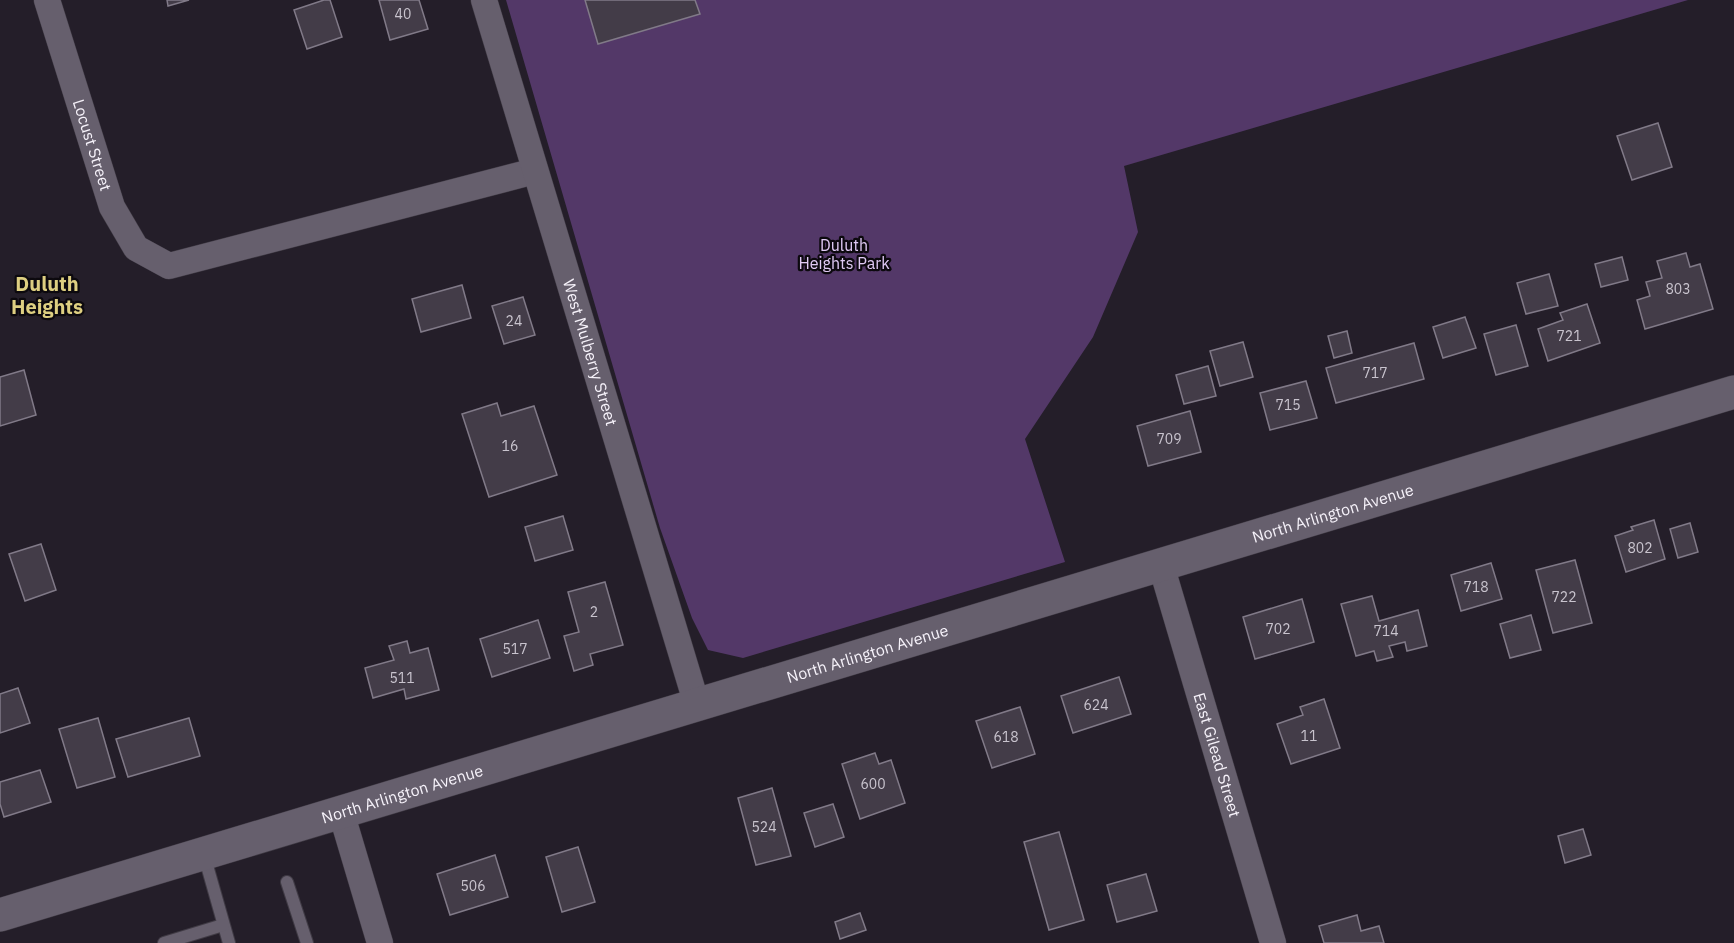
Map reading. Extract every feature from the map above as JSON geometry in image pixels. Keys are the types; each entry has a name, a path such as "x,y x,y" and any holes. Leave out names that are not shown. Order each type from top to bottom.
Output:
{"main road":[{"name":"North Arlington Avenue","path":"0,915 1734,392"}],"street":[{"name":"Locust Street","path":"47,0 112,207 136,248 170,266 535,171"},
{"name":"West Mulberry Street","path":"484,0 697,705"},
{"name":"East Gilead Street","path":"1161,565 1274,943"},
{"path":"341,812 380,943"}],"lane":[{"path":"203,854 229,943"},
{"path":"287,882 306,943"},
{"path":"164,943 224,924"}],"green space":[{"name":"Duluth Heights Park","path":"506,0 1688,0 1124,166 1138,232 1093,337 1025,439 1065,562 743,658 708,650 692,618 660,528"}],"building":[{"path":"167,0 189,0 168,6"},
{"path":"330,0 342,37 307,49 294,10"},
{"path":"379,0 419,0 428,29 390,40"},
{"path":"585,0 695,0 700,14 598,44"},
{"path":"1658,123 1672,167 1632,180 1617,136"},
{"path":"1686,253 1690,267 1700,264 1713,309 1645,329 1637,300 1650,296 1646,282 1662,278 1657,261"},
{"path":"1622,257 1628,280 1601,287 1595,264"},
{"path":"1549,274 1558,306 1526,314 1517,283"},
{"path":"462,285 471,318 421,332 412,299"},
{"path":"523,297 535,335 504,344 492,306"},
{"path":"1587,304 1600,343 1548,361 1538,329 1563,320 1560,313"},
{"path":"1465,317 1476,348 1443,358 1433,327"},
{"path":"1516,325 1528,366 1496,375 1484,334"},
{"path":"1347,331 1352,353 1334,358 1328,336"},
{"path":"1243,342 1253,377 1220,386 1210,351"},
{"path":"1414,343 1424,379 1336,403 1326,368"},
{"path":"1208,366 1216,396 1184,404 1176,375"},
{"path":"24,370 36,415 0,426 0,377"},
{"path":"1306,381 1317,418 1270,430 1260,393"},
{"path":"497,403 501,416 534,406 557,475 489,497 462,414"},
{"path":"1190,411 1201,452 1148,466 1137,426"},
{"path":"563,516 573,550 535,561 525,527"},
{"path":"1654,520 1665,559 1626,572 1615,536 1633,530 1631,527"},
{"path":"1690,523 1698,552 1678,558 1670,529"},
{"path":"41,544 56,590 25,601 9,554"},
{"path":"1575,560 1592,623 1553,633 1536,570"},
{"path":"1491,563 1502,599 1461,611 1451,575"},
{"path":"605,582 623,645 590,654 593,665 574,671 564,636 579,632 568,592"},
{"path":"1372,596 1379,621 1418,610 1427,646 1407,651 1405,642 1389,646 1393,657 1377,661 1374,651 1356,656 1341,604"},
{"path":"1302,599 1314,642 1255,659 1243,617"},
{"path":"1531,615 1541,650 1510,658 1500,624"},
{"path":"538,620 550,658 492,677 480,639"},
{"path":"407,641 410,653 428,648 439,690 406,699 404,689 373,698 365,668 394,660 389,646"},
{"path":"1119,677 1131,714 1073,733 1061,696"},
{"path":"18,688 30,723 0,733 0,694"},
{"path":"1324,699 1340,748 1291,764 1277,724 1303,715 1300,707"},
{"path":"1020,707 1035,754 992,768 976,721"},
{"path":"98,718 115,777 77,788 59,729"},
{"path":"189,718 200,756 128,777 116,739"},
{"path":"875,753 879,764 891,760 905,803 860,819 842,764"},
{"path":"40,770 51,802 4,817 0,804 0,782"},
{"path":"772,788 791,856 756,865 738,798"},
{"path":"833,804 844,837 815,847 804,813"},
{"path":"1583,829 1591,855 1565,863 1558,836"},
{"path":"1059,832 1084,920 1049,930 1024,842"},
{"path":"578,847 595,902 562,912 546,857"},
{"path":"495,855 508,897 450,915 437,874"},
{"path":"1146,874 1157,911 1117,922 1107,885"},
{"path":"860,913 866,930 840,939 835,922"},
{"path":"1357,915 1361,931 1379,926 1384,943 1324,943 1319,926"}],"district":[{"name":"Duluth Heights","path":"47,296"}]}
